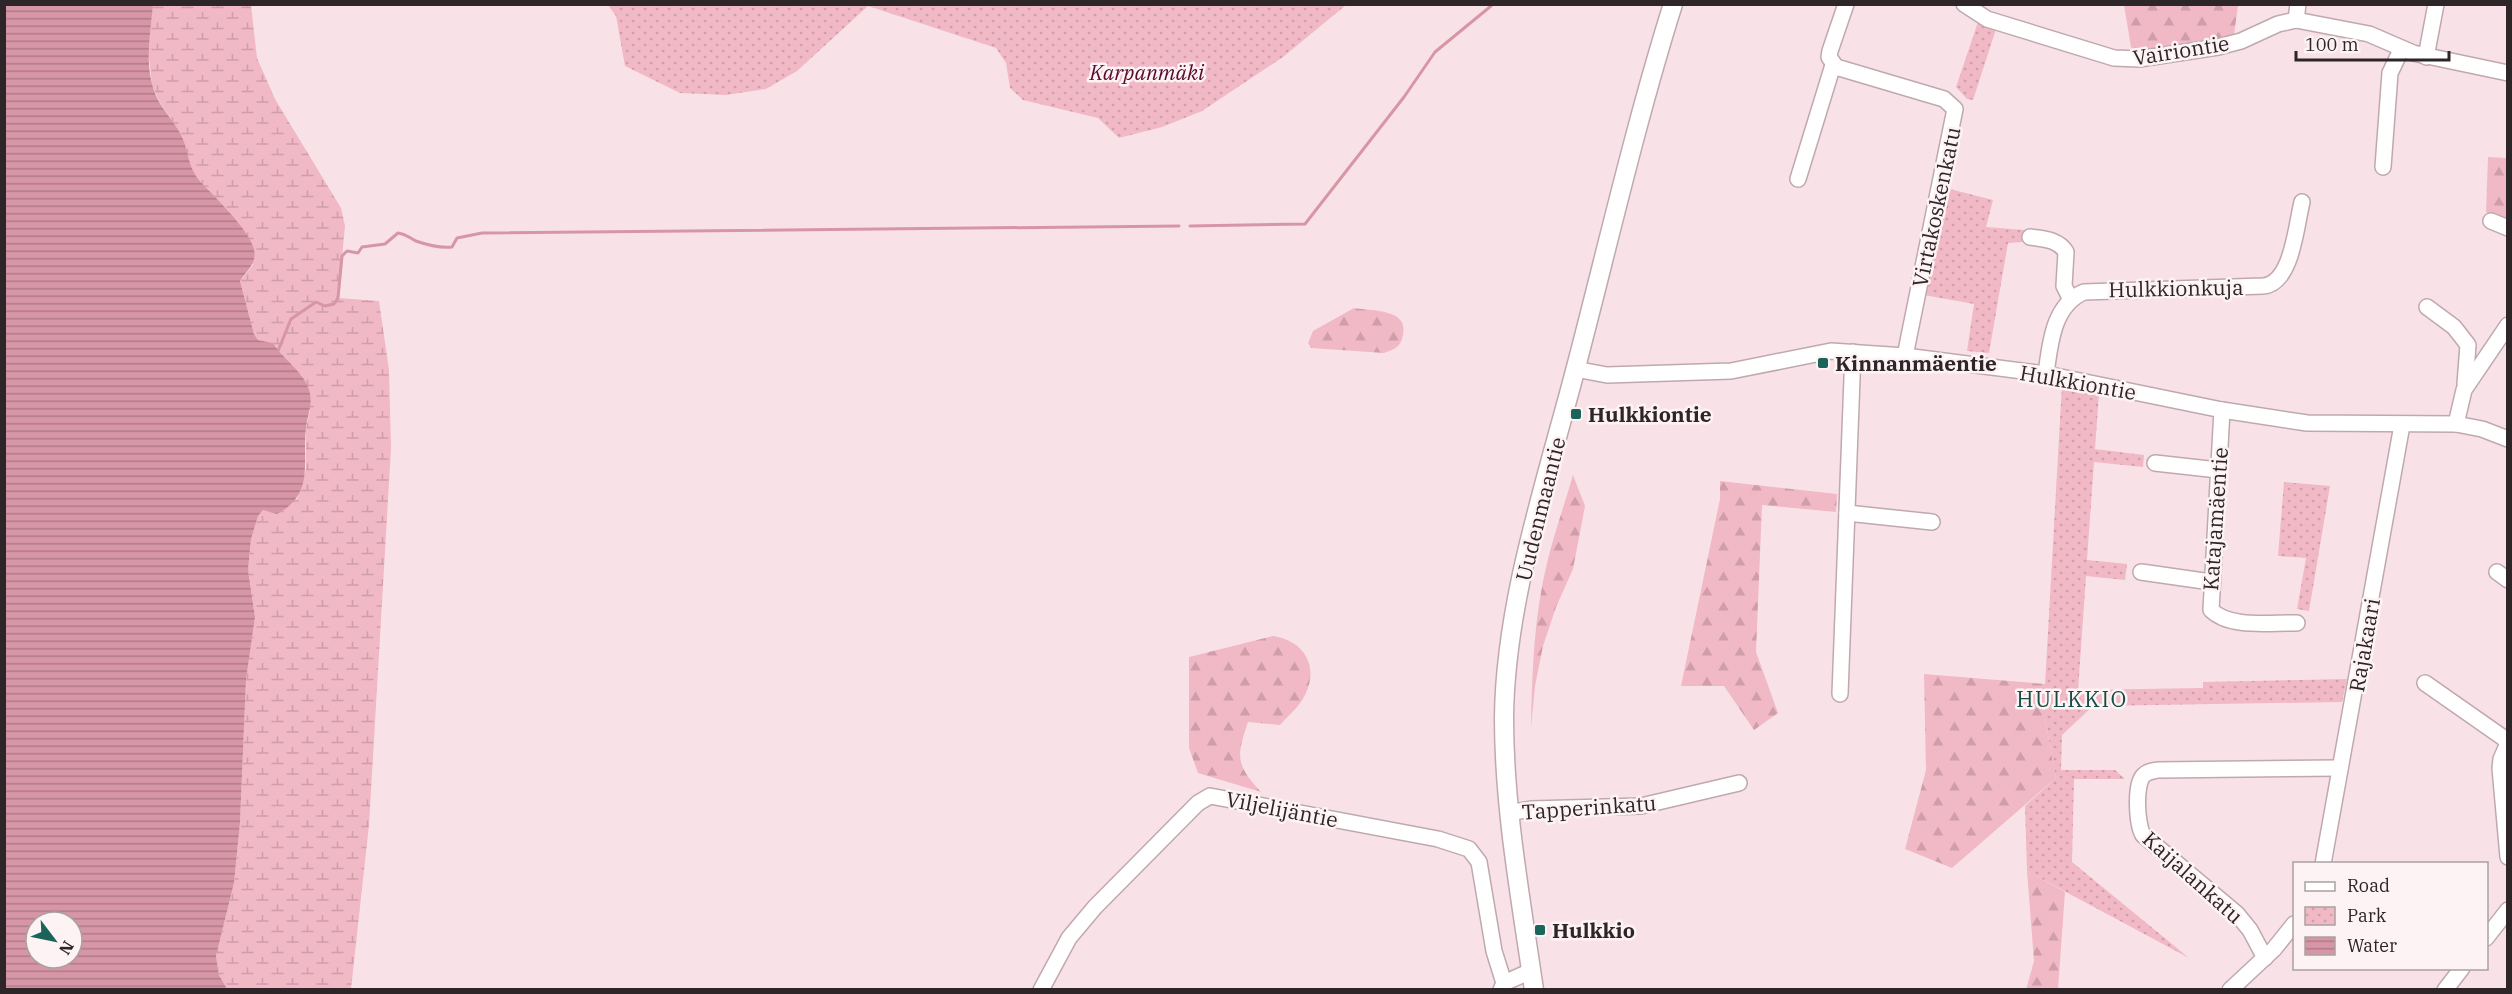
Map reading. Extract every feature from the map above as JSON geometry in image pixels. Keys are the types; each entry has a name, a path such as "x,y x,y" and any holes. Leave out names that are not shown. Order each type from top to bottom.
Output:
{"main road":[{"name":"Uudenmaantie","path":"1534,990 1509,813 1504,717 1510,653 1529,550 1647,91 1672,4"}],"street":[{"path":"1798,179 1833,65 1829,57 1830,51 1846,4"},
{"name":"Vairiontie","path":"1964,4 1987,19 2102,56 2126,59 2218,47 2296,20"},
{"path":"2298,4 2296,20 2369,34 2401,50 2508,74"},
{"path":"2426,57 2436,4"},
{"path":"2384,167 2390,73 2401,50"},
{"name":"Virtakoskenkatu","path":"1833,65 1944,99 1955,109 1905,356"},
{"name":"Hulkkionkuja","path":"2071,300 2092,290 2270,286 2282,277 2286,269 2302,202"},
{"path":"2491,220 2508,228"},
{"path":"2030,237 2054,242 2063,247 2066,252 2064,286 2071,300 2053,333 2046,374"},
{"path":"2427,307 2454,327 2468,345 2464,390 2456,424"},
{"path":"2464,390 2508,325"},
{"name":"Hulkkiontie","path":"1575,369 1607,375 1731,371 1831,351 1853,352 1905,356 2046,374 2222,410 2307,423 2456,424 2482,429 2508,439"},
{"path":"1840,694 1853,352"},
{"name":"Katajamäentie","path":"2222,410 2211,610 2217,616 2232,620 2297,623"},
{"name":"Rajakaari","path":"2323,862 2323,850 2402,425"},
{"path":"2156,463 2218,470"},
{"path":"1847,513 1932,522"},
{"path":"2141,572 2211,582"},
{"path":"2426,683 2508,742 2500,768 2508,857"},
{"name":"Kaijalankatu","path":"2265,958 2250,930 2237,914 2143,836 2138,821 2140,780 2144,775 2158,770 2340,768"},
{"name":"Tapperinkatu","path":"1509,813 1531,809 1641,806 1739,783"},
{"name":"Viljelijäntie","path":"1041,990 1069,938 1095,908 1198,803 1210,796 1438,839 1469,849 1479,862 1483,876 1494,951 1503,986"},
{"path":"2488,937 2508,910"},
{"path":"2230,990 2265,958 2293,926"},
{"path":"2445,990 2461,970"},
{"path":"1503,986 1532,971"}],"green space":[{"path":"153,4 251,5 257,58 275,99 341,208 345,226 338,298 379,301 389,370 391,448 369,825 351,989 227,989 219,975 216,956 234,883 240,823 246,680 255,617 248,570 251,539 258,516 263,510 297,499 306,469 306,429 310,411 302,376 289,366 273,343 258,340 254,334 240,281 253,265 240,228 191,170 183,138 159,101 152,85 148,49"},
{"name":"Karpanmäki","path":"608,5 1346,5 1283,57 1202,111 1162,127 1119,138 1098,118 1023,100 1010,88 1006,63 996,48 868,6 797,71 766,89 726,95 680,93 625,66 616,16"},
{"path":"2124,5 2238,5 2234,35 2225,42 2132,53"},
{"path":"1978,22 1996,29 1973,100 1967,99 1956,87"},
{"path":"2488,157 2507,158 2507,220 2486,212"},
{"path":"1946,188 1993,200 1986,227 2024,230 2022,242 2008,243 1989,353 1967,351 1974,304 1924,295"},
{"path":"1354,308 1388,313 1401,320 1403,335 1399,345 1384,353 1311,348 1308,343 1313,331"},
{"path":"2062,385 2099,393 2095,449 2144,455 2143,467 2094,462 2087,560 2127,564 2125,580 2086,576 2078,690 2203,688 2203,682 2347,679 2342,702 2093,706 2062,735 2061,770 2115,770 2125,779 2074,779 2072,862 2189,958 2027,871 2025,806 2056,778 2045,719 2045,685"},
{"path":"1573,475 1585,506 1573,569 1556,607 1543,646 1535,686 1531,728 1533,664 1543,580"},
{"path":"1720,481 1837,494 1836,512 1762,505 1756,652 1778,713 1754,730 1724,686 1681,686 1720,499"},
{"path":"2284,482 2330,486 2309,611 2297,609 2306,558 2278,556"},
{"path":"1273,636 1284,638 1300,649 1306,656 1311,674 1303,699 1280,725 1248,722 1241,744 1241,760 1247,775 1261,792 1198,773 1189,748 1189,657"},
{"path":"1924,674 2045,684 2045,719 2056,778 1952,868 1905,849 1926,770"},
{"path":"2027,871 2065,892 2058,989 2026,990 2034,961"}],"water":[{"path":"5,4 153,5 149,65 153,88 180,134 196,176 251,241 255,254 253,263 240,281 254,334 258,340 273,343 305,381 310,392 311,403 306,428 302,487 289,506 277,514 263,510 258,516 251,539 248,570 255,617 246,680 240,823 234,883 216,956 219,975 227,989 5,989"}],"waterway":[{"path":"1190,226 1305,224 1404,97 1435,52 1491,6"},
{"path":"278,351 291,319 316,302 325,306 334,304 338,298 342,256 347,251 358,253 362,247 385,244 398,233 425,244 452,247 457,238 482,233 1179,226"}],"place":[{"name":"Kinnanmäentie","path":"1823,363"},
{"name":"Hulkkiontie","path":"1576,414"},
{"name":"Hulkkio","path":"1540,930"}],"district":[{"name":"HULKKIO","path":"2072,698"}]}
